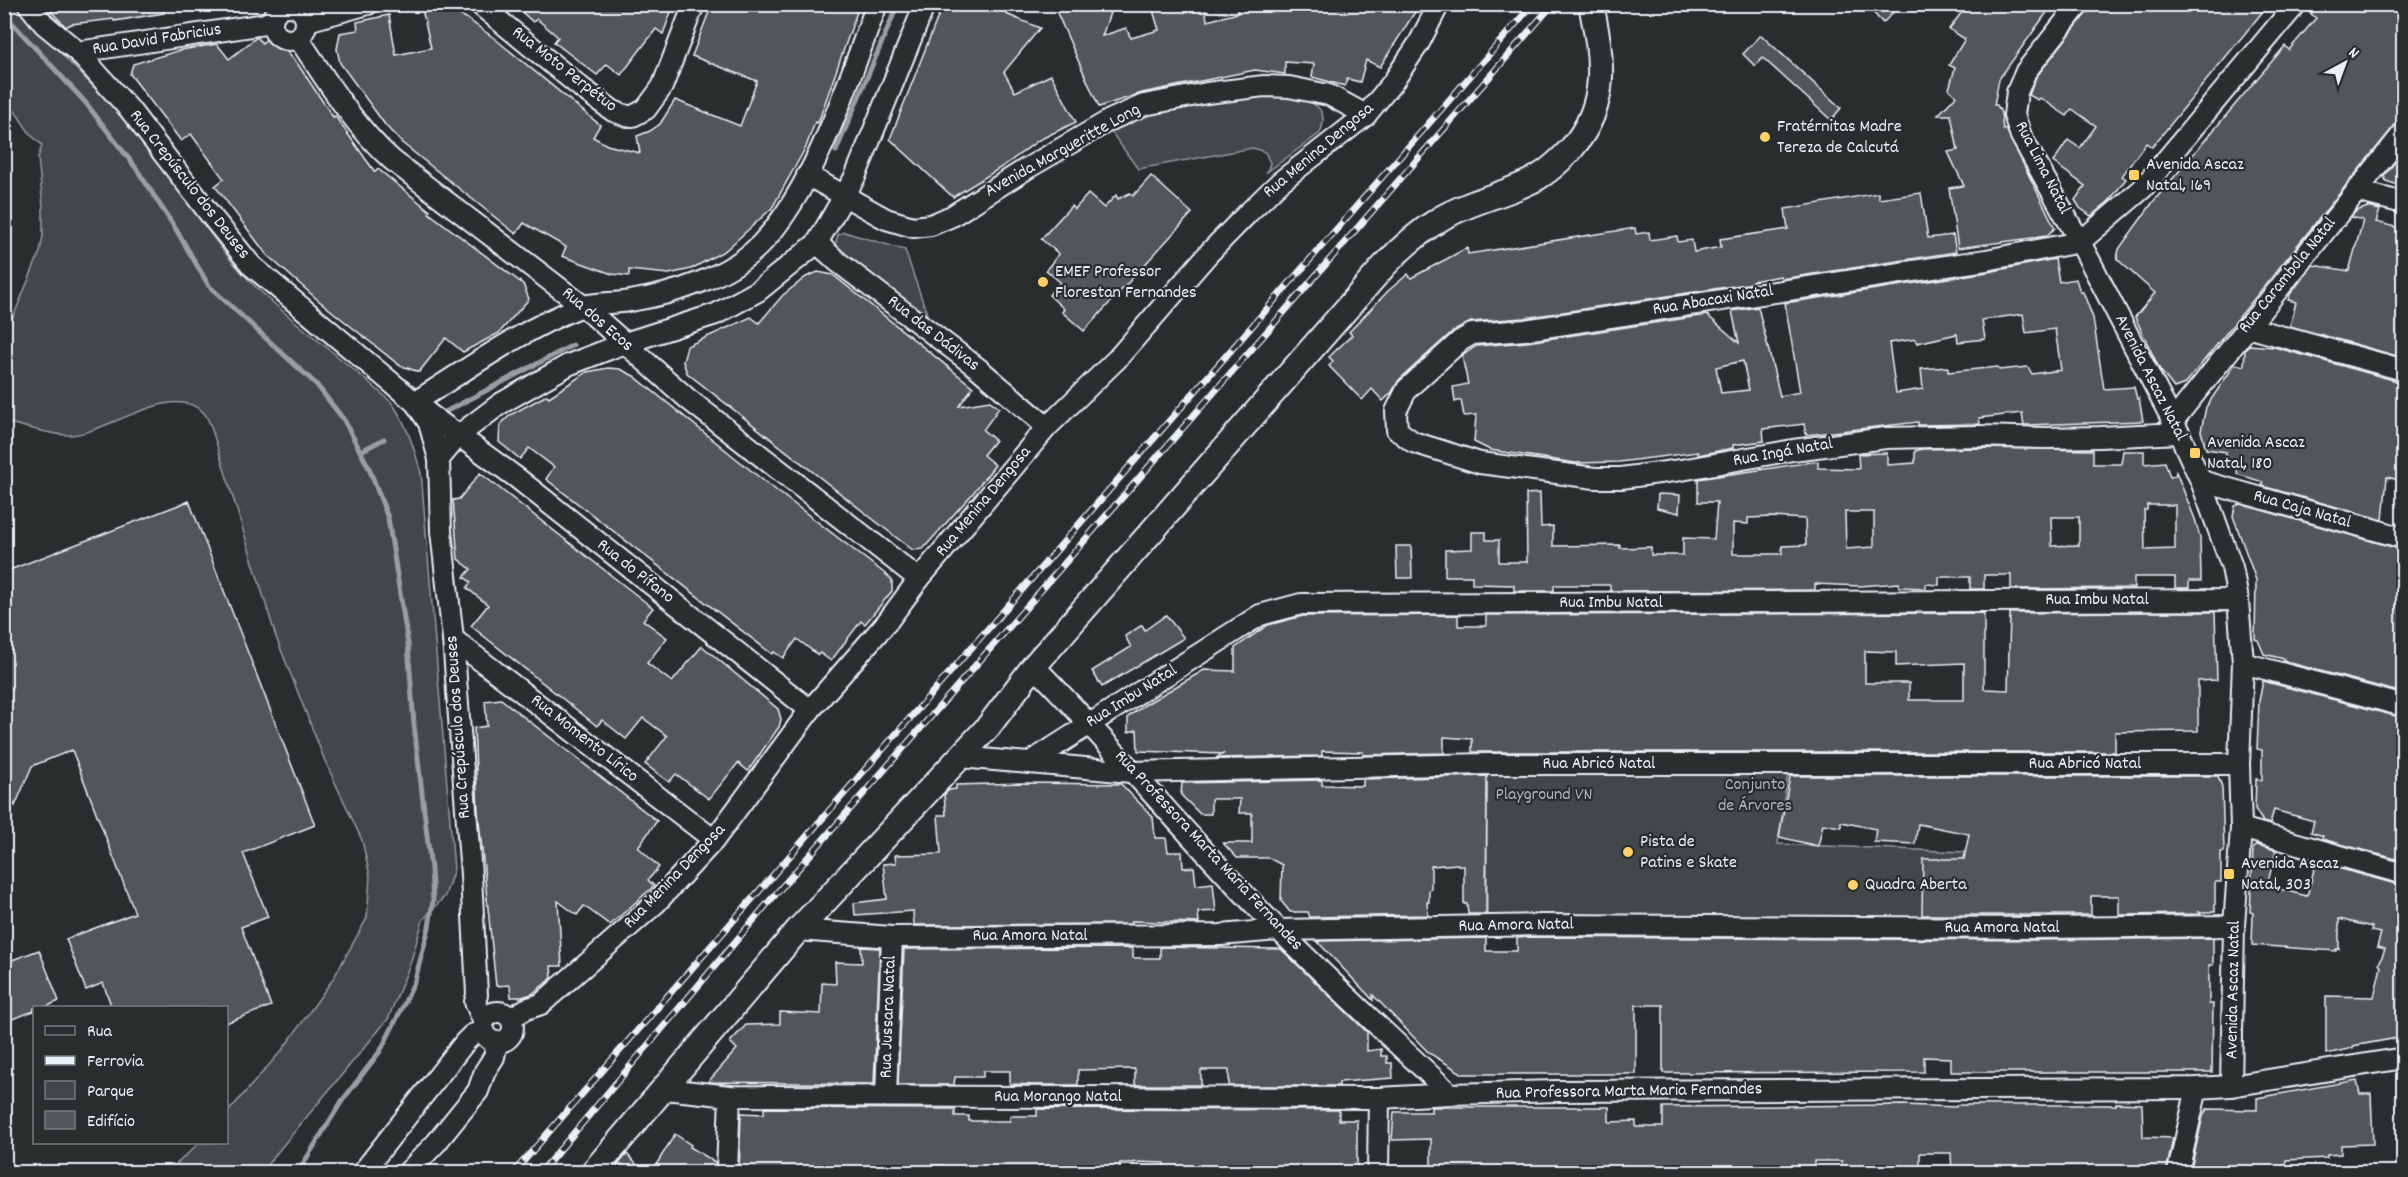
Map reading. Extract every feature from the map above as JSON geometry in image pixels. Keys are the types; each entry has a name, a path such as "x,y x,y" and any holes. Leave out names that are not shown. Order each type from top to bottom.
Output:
{"street":[{"name":"Rua Crepúsculo dos Deuses","path":"28,4 44,24 78,52 130,110 252,266 415,402 459,435"},
{"path":"303,30 298,8 287,6 274,13 275,33 283,40 368,4"},
{"name":"Rua Moto Perpétuo","path":"479,4 583,89 613,111 627,116 633,116 646,109 662,87 694,4"},
{"path":"415,402 534,329 583,306 628,302 657,296 716,277 759,246 782,219 807,175 844,92 877,4"},
{"path":"439,459 459,435 500,404 568,365 625,343 716,314 758,291 817,243 855,177 925,4"},
{"name":"Rua Menina Dengosa","path":"496,1028 527,1020 535,1008 656,903 714,840 810,710 887,622 919,579 1047,427 1116,359 1209,253 1248,213 1280,182 1366,115 1406,62 1439,4"},
{"path":"593,1173 798,930 988,728 1034,666 1358,293 1409,240 1467,205 1500,195 1532,181 1562,159 1583,134 1592,118 1600,84 1599,45 1591,4"},
{"name":"Rua Lima Natal","path":"2079,4 2026,71 2017,92 2014,115 2021,136 2080,242"},
{"path":"2080,242 2142,189 2296,4"},
{"name":"Rua David Fabricius","path":"78,52 274,13"},
{"name":"Rua dos Ecos","path":"303,30 376,146 583,306 688,399 919,579"},
{"name":"Avenida Margueritte Long","path":"807,175 886,219 913,227 930,225 952,216 1110,120 1144,105 1207,93 1264,86 1289,87 1329,94 1366,115"},
{"name":"Rua Carambola Natal","path":"2176,427 2247,327 2403,132"},
{"path":"2356,191 2403,203"},
{"name":"Avenida Ascaz Natal","path":"2080,242 2176,427 2201,481 2232,567 2238,600 2243,663 2241,828 2234,926 2231,1086"},
{"name":"Rua Abacaxi Natal","path":"1397,430 1396,411 1407,389 1460,341 1472,334 1526,330 1986,260 2080,242"},
{"name":"Rua das Dádivas","path":"817,243 838,262 979,369 1047,427"},
{"path":"759,246 780,272"},
{"path":"2247,327 2403,370"},
{"name":"Rua Crepúsculo dos Deuses","path":"415,402 429,423 439,459 441,531 453,639 471,875 477,995 496,1028"},
{"name":"Rua Ingá Natal","path":"1397,430 1413,442 1480,463 1595,478 1622,478 1682,470 1793,450 1886,438 1979,436 2089,438 2176,427"},
{"name":"Rua do Pífano","path":"459,435 810,710"},
{"name":"Rua Caja Natal","path":"2201,481 2403,538"},
{"name":"Rua Imbu Natal","path":"1029,763 1260,615 1301,604 2238,600"},
{"name":"Rua Momento Lírico","path":"453,639 714,840"},
{"path":"2243,663 2403,706"},
{"name":"Rua Professora Marta Maria Fernandes","path":"1034,666 1090,723 1131,772 1279,930 1450,1094 1557,1091 2197,1088 2231,1086 2403,1059"},
{"name":"Rua Abricó Natal","path":"960,757 1131,772 1487,764 2240,764"},
{"path":"2241,828 2403,874"},
{"name":"Rua Amora Natal","path":"798,930 892,937 1220,935 1279,930 1543,925 2025,928 2234,926"},
{"name":"Rua Jussara Natal","path":"886,1096 892,937"},
{"path":"363,1173 465,1042 472,1035 496,1028 494,1057 485,1071 478,1091 470,1104 408,1173"},
{"path":"2178,1173 2197,1088"},
{"name":"Rua Morango Natal","path":"665,1089 730,1096 1379,1098 1450,1094"},
{"path":"727,1173 730,1096"},
{"path":"1378,1173 1379,1098"}],"green space":[{"path":"16,4 143,141 243,274 276,305 392,403 406,428 421,473 454,869 445,896 423,920 410,964 388,1019 261,1172 168,1172 198,1144 228,1144 228,1112 283,1049 333,979 367,918 370,876 362,840 325,761 276,637 215,439 204,413 190,405 174,403 156,406 83,433 68,435 44,432 5,422 4,339 40,252 43,236 43,206 38,158 42,145 31,135 5,96 5,5"},
{"path":"1290,95 1317,106 1323,117 1323,124 1320,133 1267,172 1270,163 1265,152 1253,148 1138,169 1112,133 1133,120 1153,113 1232,99"},
{"path":"844,232 905,250 927,314 844,263 834,249 838,235"},
{"path":"1487,764 1789,765 1778,844 2034,855 2037,928 1487,925"}],"building":[{"path":"44,4 164,4 164,13 114,21 114,19 71,24 66,27"},
{"path":"513,4 674,4 663,34 656,29 621,75 607,64 597,75 554,42 558,37 537,19 533,22"},
{"path":"712,4 847,4 858,9 818,123 815,122 806,147 772,208 726,250 691,269 669,274 629,270 629,276 612,274 562,256 566,247 524,223 516,234 402,143 386,126 340,63 337,49 340,33 358,30 357,22 389,15 396,55 431,48 422,9 438,7 449,9 494,38 600,125 593,137 607,145 640,153 637,136 660,124 675,100 740,126 757,81 692,56"},
{"path":"943,4 1009,4 1006,14 1040,28 1004,72 1015,92 1051,75 1076,122 1039,140 1005,165 953,197 890,139"},
{"path":"1061,4 1108,4 1106,11 1110,13 1102,36 1126,28 1131,38 1159,30 1151,4 1205,4 1207,21 1238,13 1236,4 1420,4 1380,67 1366,60 1360,82 1347,79 1345,86 1312,77 1314,64 1285,62 1285,74 1255,70 1142,93 1099,107 1057,13"},
{"path":"1865,4 1901,4 1883,23"},
{"path":"1968,4 2053,4 1999,79 1994,105 1997,105 2001,113 2003,130 2006,129 2055,228 2046,236 1958,248 1949,188 1964,186 1948,152 1958,150 1951,115 1938,115 1956,96 1949,89 1955,68 1949,65 1965,39 1949,29"},
{"path":"2091,4 2269,4 2152,147 2146,143 2122,176 2126,179 2109,201 2091,216 2080,208 2075,200 2085,186 2053,162 2068,140 2080,148 2096,126 2072,109 2067,116 2040,98 2038,100 2029,95 2036,77 2088,11"},
{"path":"2319,4 2403,4 2403,120 2395,125 2185,384 2174,388 2160,370 2135,317 2155,293 2117,259 2119,249 2153,202 2261,74 2285,46 2289,50 2316,18 2311,14"},
{"path":"1761,35 1841,108 1831,120 1763,58 1755,66 1743,54"},
{"path":"257,37 262,43 269,37 280,44 297,63 333,117 335,116 375,172 378,169 430,211 429,213 523,284 529,299 499,333 463,352 446,338 419,372 399,365 318,300 267,255 215,186 224,179 191,134 181,141 130,74 133,64 181,50 217,44 229,59"},
{"path":"2403,152 2403,187 2386,181 2384,176"},
{"path":"1151,176 1192,213 1084,331 1062,312 1064,309 1049,295 1060,282 1046,270 1059,254 1041,239 1071,206 1075,209 1088,194 1104,208 1116,195 1118,199 1130,193 1133,196"},
{"path":"1878,193 1879,199 1921,193 1928,238 1953,235 1956,252 1781,279 1781,276 1752,281 1753,283 1524,318 1471,322 1452,332 1399,380 1383,401 1372,389 1362,400 1329,366 1333,361 1329,357 1352,335 1349,332 1388,291 1408,274 1411,278 1467,248 1468,254 1635,228 1636,234 1649,232 1650,240 1677,236 1678,242 1692,240 1694,252 1721,247 1720,239 1788,229 1785,209"},
{"path":"2368,207 2380,210 2376,222 2403,229 2403,271 2399,284 2403,286 2403,331 2397,356 2290,326 2296,302 2288,300 2290,294 2313,265 2349,271 2363,220 2351,217 2356,211"},
{"path":"2055,259 2059,282 2076,279 2093,318 2104,389 2134,387 2137,399 2139,398 2143,421 2024,425 2022,413 1979,418 1980,424 1918,425 1918,422 1806,435 1804,424 1763,429 1764,441 1733,445 1733,448 1698,455 1698,452 1619,462 1575,463 1490,450 1474,442 1476,415 1464,416 1461,400 1455,402 1453,387 1468,384 1462,356 1476,346 1527,342 1707,315 1739,343 1732,311 1758,307 1780,396 1800,392 1785,303 1988,272","holes":["2023,314 2026,333 2055,329 2061,370 2032,374 2028,367 1999,370 1998,367 1948,372 1948,367 1921,369 1923,389 1896,393 1889,343 1916,339 1917,343 1957,334 1958,342 1985,339 1982,320","1743,361 1749,390 1721,393 1716,367"]},
{"path":"818,272 833,275 973,387 959,406 990,401 999,408 983,430 995,440 983,455 995,465 923,549 913,550 902,542 687,373 683,362 687,346 751,317 759,323 783,295 806,277"},
{"path":"2249,345 2274,347 2397,381 2396,386 2403,387 2403,481 2387,477 2383,520 2262,486 2263,482 2237,474 2238,462 2225,461 2226,452 2206,449 2201,431 2206,407 2235,364 2244,366 2245,350"},
{"path":"608,368 620,369 634,376 892,580 892,591 865,624 861,621 831,661 820,653 818,655 797,639 783,658 774,652 772,654 546,479 554,467 529,448 520,459 499,442 500,425 510,415 547,395 549,397 587,372"},
{"path":"1922,449 2093,450 2093,464 2121,464 2123,451 2144,451 2144,464 2165,462 2170,477 2175,476 2176,472 2200,537 2201,581 2189,581 2189,588 2175,588 2175,577 2134,577 2134,588 2011,589 2011,575 1984,575 1984,589 1970,589 1970,577 1939,577 1939,585 1926,584 1926,588 1899,587 1899,583 1860,586 1815,584 1815,590 1610,591 1610,585 1554,585 1554,591 1514,591 1514,585 1472,584 1472,576 1445,576 1445,550 1472,549 1472,532 1486,532 1486,540 1499,540 1499,562 1527,562 1526,494 1540,493 1541,527 1553,526 1553,546 1651,547 1651,555 1683,555 1683,538 1714,539 1717,502 1698,502 1698,479 1818,461 1818,468 1859,469 1858,454 1887,453 1887,465 1915,463 1915,451","holes":["2147,505 2175,505 2175,549 2145,550 2144,510 2147,510","1845,512 1874,512 1874,547 1846,549","2051,517 2079,517 2079,545 2052,546","1748,518 1805,519 1806,545 1782,546 1782,554 1733,554 1733,523 1748,524"]},
{"path":"480,473 653,608 643,620 667,638 647,663 672,682 702,646 778,709 781,719 779,727 748,771 738,763 709,799 676,774 669,782 645,764 667,736 643,718 626,739 602,720 597,726 471,626 488,605 467,588 471,582 464,577 471,569 458,559 453,500 459,499"},
{"path":"1658,494 1680,495 1679,513 1657,508"},
{"path":"189,501 315,825 243,853 268,917 241,927 271,1006 228,1022 228,1006 111,1006 103,983 86,990 66,939 135,913 72,750 32,766 15,806 4,783 4,572"},
{"path":"2240,504 2403,550 2403,693 2264,654 2258,640 2255,639 2256,580 2233,516 2235,506"},
{"path":"1396,546 1411,546 1412,578 1397,578"},
{"path":"2215,612 2217,680 2198,681 2198,731 2115,732 2115,752 1472,752 1472,739 1444,737 1444,753 1363,755 1363,752 1322,751 1322,756 1216,758 1223,754 1138,751 1137,730 1128,732 1128,717 1146,704 1204,670 1235,671 1235,648 1268,625 1303,616 1458,615 1458,626 1486,626 1486,615 1984,613 1984,689 2008,690 2010,613","holes":["1865,651 1896,652 1896,666 1964,663 1964,700 1909,700 1909,683 1865,683"]},
{"path":"1166,615 1184,638 1102,687 1092,671 1131,647 1125,636 1142,625 1145,630"},
{"path":"2263,681 2403,718 2403,861 2322,839 2323,836 2311,832 2314,821 2274,810 2270,824 2263,822 2255,809 2256,779 2262,780 2262,750 2257,749 2259,701"},
{"path":"501,699 657,821 638,847 659,867 648,880 654,886 610,925 584,906 577,915 558,901 562,966 551,966 552,978 532,994 522,997 511,997 510,985 496,986 478,811 474,728 487,726 485,701"},
{"path":"1487,776 1486,914 1468,914 1467,904 1464,904 1464,866 1458,864 1431,866 1428,915 1310,917 1308,912 1290,912 1281,901 1282,865 1269,858 1237,858 1223,843 1252,843 1252,813 1239,813 1240,799 1211,799 1211,814 1200,814 1181,795 1182,783 1322,780 1322,785 1363,786 1363,779"},
{"path":"1790,776 2218,776 2222,787 2224,852 2221,852 2221,882 2215,882 2215,912 2119,915 2119,896 2091,896 2091,915 1922,915 1923,859 1964,859 1969,834 1918,824 1915,844 1874,842 1876,829 1841,822 1841,827 1823,824 1818,846 1779,837"},
{"path":"1121,784 1153,817 1155,838 1166,838 1168,852 1182,852 1183,868 1194,867 1196,885 1213,883 1216,911 1198,912 1199,923 1132,921 1132,924 914,925 913,911 855,915 854,903 887,899 883,864 896,863 895,855 941,854 938,815 946,815 944,795 949,790 956,789 956,785"},
{"path":"2256,845 2276,850 2267,886 2307,896 2316,862 2403,886 2403,1037 2353,1046 2353,1048 2326,1054 2326,996 2374,997 2381,967 2379,964 2385,949 2377,947 2381,933 2371,931 2372,927 2339,919 2339,949 2336,951 2252,945 2253,913 2250,912 2253,848"},
{"path":"1486,938 1486,951 1517,951 1517,938 2037,940 2213,938 2213,965 2209,965 2209,1004 2213,1004 2212,1072 1951,1072 1951,1058 1924,1057 1924,1072 1663,1073 1663,1005 1636,1005 1636,1074 1463,1074 1429,1053 1373,995 1373,1000 1317,941"},
{"path":"861,947 880,948 874,1084 708,1082 737,1049 730,1042 746,1025 780,1024 780,1012 821,1014 822,983 836,984 835,962 862,963"},
{"path":"1160,947 1281,949 1367,1032 1367,1051 1381,1049 1381,1056 1387,1056 1387,1063 1392,1063 1393,1078 1339,1082 1339,1086 1229,1086 1229,1070 1201,1070 1201,1085 1135,1085 1135,1069 1078,1070 1078,1085 1037,1085 1010,1084 1010,1071 983,1071 983,1077 955,1077 954,1085 898,1085 904,949 1133,948 1133,958 1160,958"},
{"path":"39,950 59,1001 48,1006 33,1006 33,1011 4,1022 4,963"},
{"path":"2357,1080 2360,1094 2371,1094 2373,1144 2341,1145 2341,1154 2327,1155 2327,1158 2286,1160 2287,1173 2190,1173 2203,1116 2207,1109 2257,1110 2257,1098"},
{"path":"2116,1103 2142,1104 2143,1137 2173,1138 2166,1173 2052,1173 2052,1168 1993,1167 1993,1173 1952,1173 1951,1153 1920,1153 1920,1173 1842,1173 1842,1161 1814,1161 1814,1168 1806,1168 1806,1173 1719,1173 1719,1170 1691,1169 1691,1173 1431,1173 1431,1139 1392,1140 1394,1112 1431,1112 1431,1107 1609,1107 1609,1122 1636,1121 1636,1127 1663,1127 1663,1107 1902,1105 1956,1107 1956,1105 2116,1105"},
{"path":"764,1108 955,1109 955,1116 969,1116 969,1121 1010,1121 1010,1116 1037,1116 1037,1109 1339,1110 1339,1120 1357,1120 1357,1167 1325,1167 1325,1173 1164,1173 1164,1163 1134,1162 1120,1163 1120,1173 943,1173 943,1165 915,1166 915,1173 739,1173 741,1113 764,1114"},
{"path":"675,1134 691,1145 690,1147 715,1162 715,1173 651,1173"},
{"path":"627,1154 644,1173 623,1173 617,1166"}],"waterway":[{"path":"836,151 898,4"},
{"path":"4,14 85,102 136,168 209,286 316,384 344,420 369,468 388,518 408,644 414,725 433,900 429,927 415,980 403,1006 381,1050 342,1101 298,1172"},
{"path":"445,412 573,345"},
{"path":"361,451 384,439"}],"railway":[{"path":"514,1172 1533,4"},
{"path":"541,1172 768,903 1553,4"}],"place":[{"name":"Fratérnitas Madre Tereza de Calcutá","path":"1765,137"},
{"name":"Avenida Ascaz Natal, 169","path":"2134,175"},
{"name":"EMEF Professor Florestan Fernandes","path":"1043,282"},
{"name":"Avenida Ascaz Natal, 180","path":"2195,453"},
{"name":"Pista de Patins e Skate","path":"1628,852"},
{"name":"Avenida Ascaz Natal, 303","path":"2229,874"},
{"name":"Quadra Aberta","path":"1853,885"}],"park label":[{"name":"Playground VN","path":"1544,795"},
{"name":"Conjunto de Árvores","path":"1755,795"}]}
